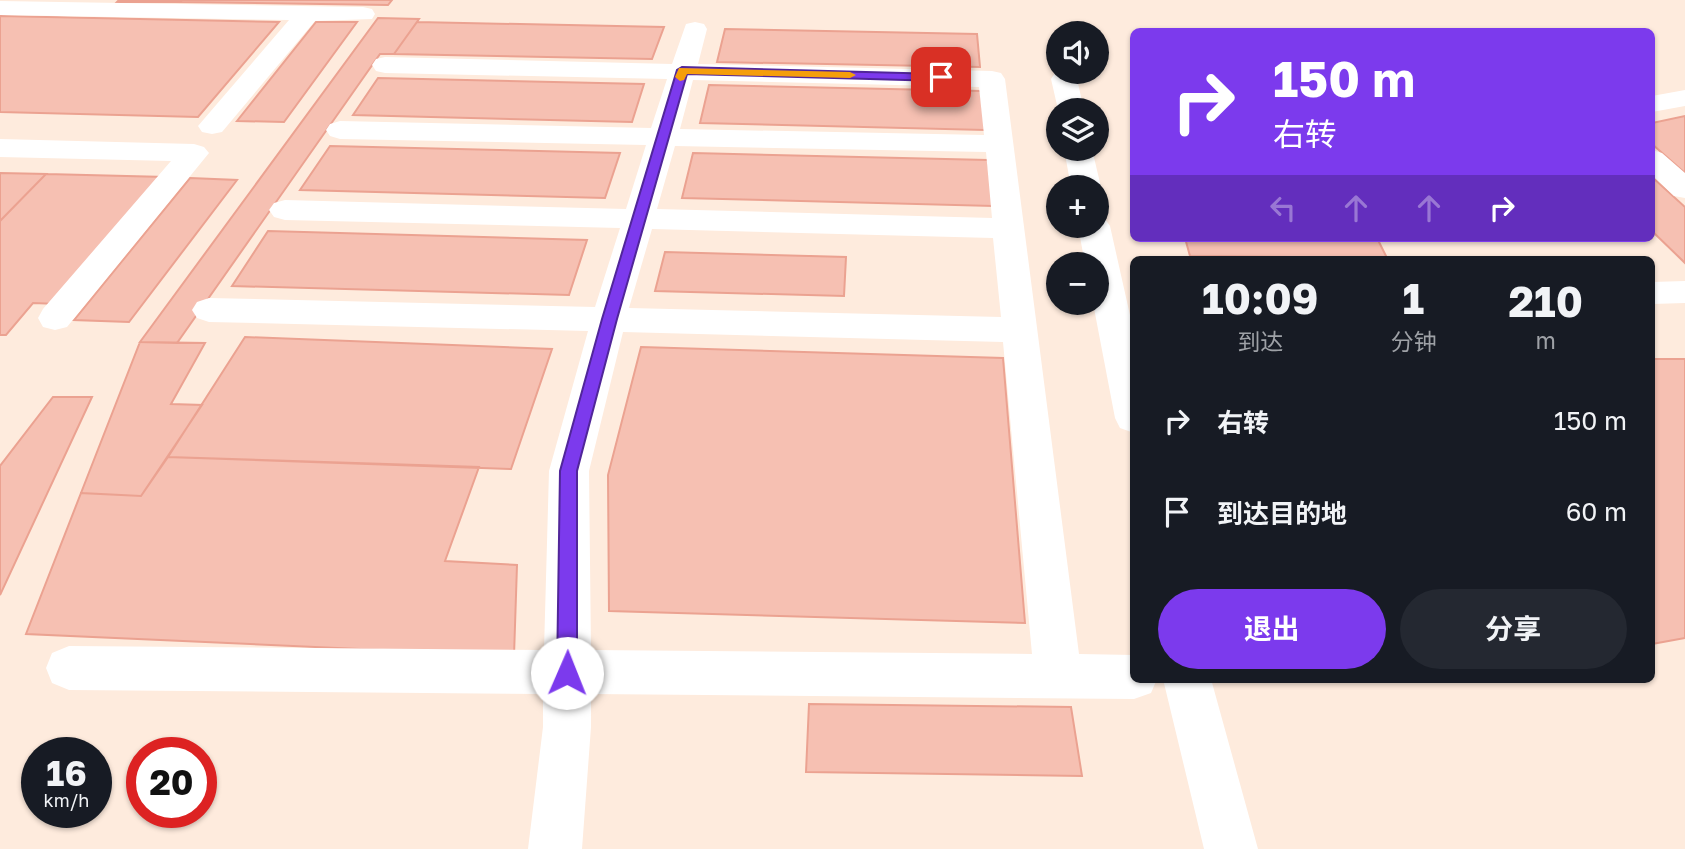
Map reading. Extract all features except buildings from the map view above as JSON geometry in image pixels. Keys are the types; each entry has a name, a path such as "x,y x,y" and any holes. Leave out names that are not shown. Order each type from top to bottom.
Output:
{"street":[{"path":"0,8 363,14"},
{"path":"212,126 307,14"},
{"path":"555,849 566,727 569,471 609,319 695,29"},
{"path":"385,65 992,79 1058,677"},
{"path":"1655,103 1685,98"},
{"path":"340,130 999,144"},
{"path":"0,148 194,153 55,318"},
{"path":"1655,162 1685,189"},
{"path":"285,210 1009,228"},
{"path":"1099,238 1122,298 1130,378"},
{"path":"1655,293 1685,292"},
{"path":"209,310 1020,330"},
{"path":"69,668 1130,677"},
{"path":"1188,683 1231,849"}],"slow traffic":[{"path":"680,77 682,70 850,75"}],"route":[{"path":"567,673 569,471 609,319 682,70 941,77"}]}
